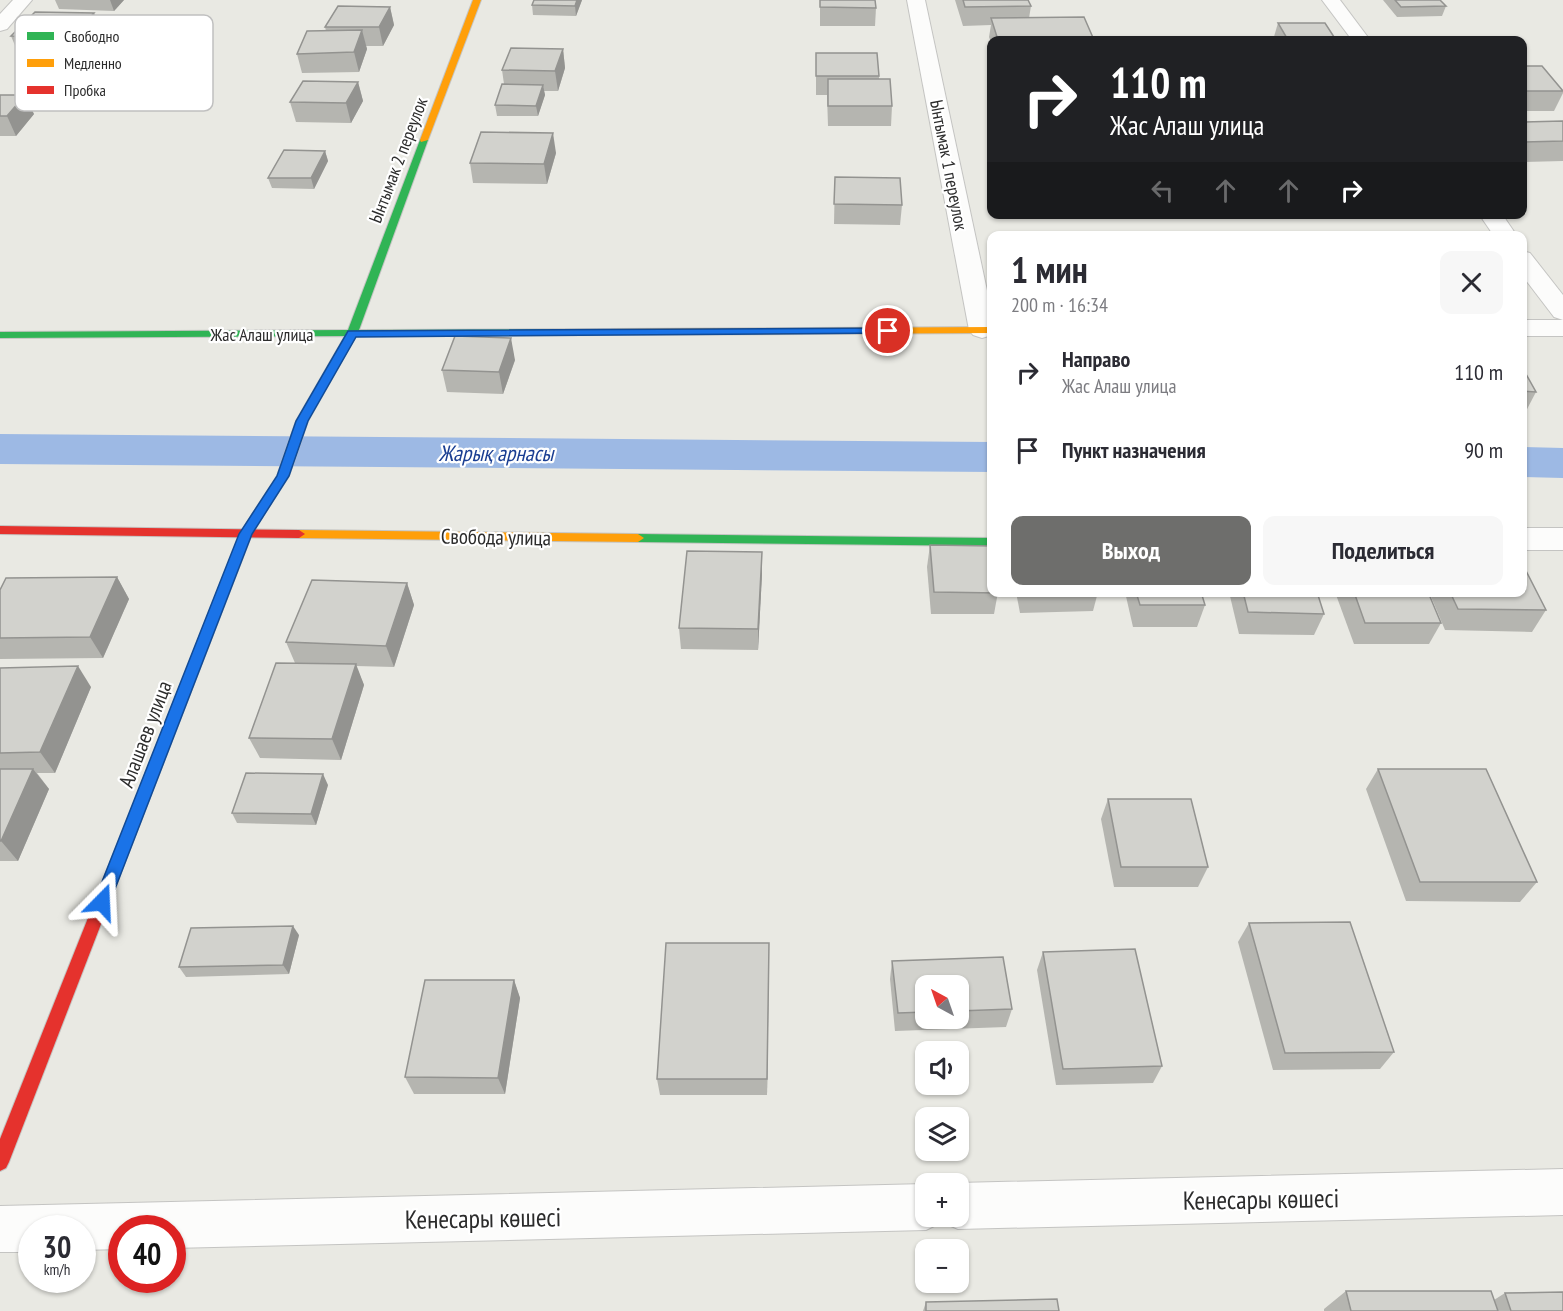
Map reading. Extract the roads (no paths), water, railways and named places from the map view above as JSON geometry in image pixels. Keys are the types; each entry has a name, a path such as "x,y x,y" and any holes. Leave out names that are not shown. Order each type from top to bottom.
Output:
{"street":[{"path":"0,26 23,0"},
{"name":"Ынтымак 2 переулок","path":"352,333 477,0"},
{"name":"Ынтымак 1 переулок","path":"916,0 987,330"},
{"path":"1330,0 1358,36"},
{"path":"1527,265 1563,312"},
{"path":"1527,328 1563,328"},
{"name":"Жас Алаш улица","path":"0,335 987,330"},
{"name":"Алашаев улица","path":"0,1162 246,534 283,476 302,421 352,333"},
{"name":"Свобода улица","path":"0,530 987,542"},
{"path":"1527,539 1563,539"},
{"name":"Кенесары көшесі","path":"969,1206 1563,1192"},
{"name":"Кенесары көшесі","path":"96,1227 915,1207"},
{"path":"0,1229 18,1229"}],"waterway":[{"name":"Жарық арнасы","path":"0,449 987,457"},
{"name":"Жарық арнасы","path":"1527,462 1563,463"}]}
